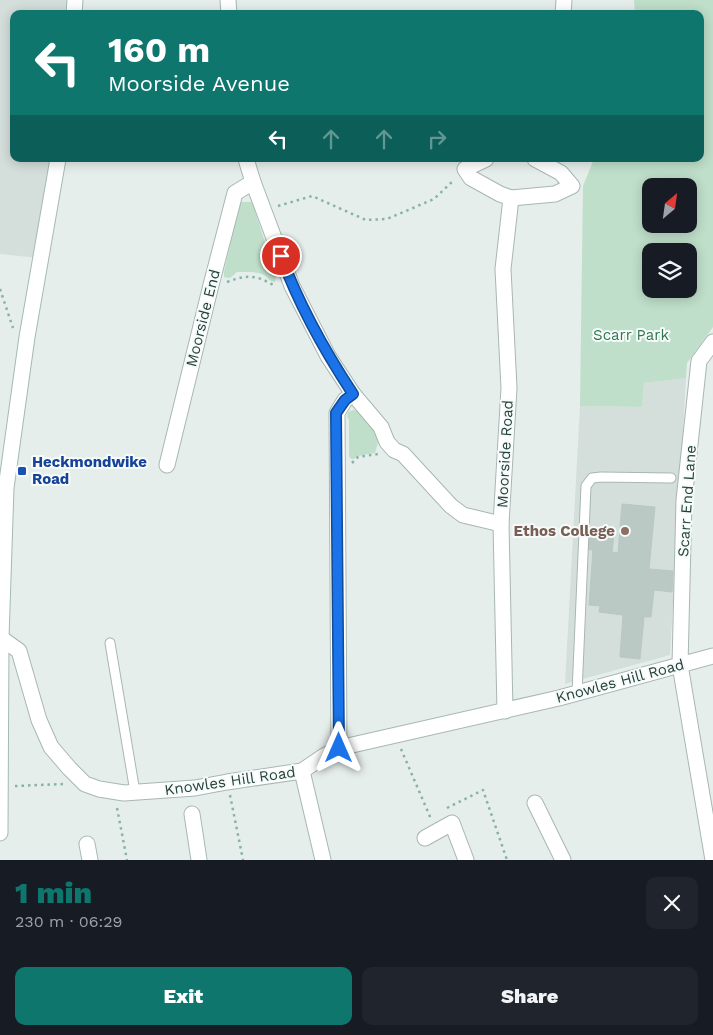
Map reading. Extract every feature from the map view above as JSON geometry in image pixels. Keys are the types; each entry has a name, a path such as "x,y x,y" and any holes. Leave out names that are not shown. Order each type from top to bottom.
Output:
{"street":[{"path":"0,833 1,638 6,488 27,337 57,162"},
{"path":"247,162 292,286 328,356 353,394 381,427 387,442 394,450 403,454 451,506 463,515 502,524"},
{"path":"480,162 465,169 471,178 511,198 555,194 572,186 561,173 541,162"},
{"name":"Moorside End","path":"167,465 235,193 253,182"},
{"name":"Moorside Road","path":"505,711 502,524 509,388 503,269 511,198"},
{"name":"Scarr End Lane","path":"713,342 699,361 685,491 680,665 713,860"},
{"path":"339,748 336,413 345,400 353,394"},
{"path":"1,638 19,651 39,720 51,746 85,784"},
{"name":"Knowles Hill Road","path":"85,784 114,792 135,792 195,788 302,771 339,748 505,711 713,656"},
{"path":"302,771 324,860"},
{"path":"535,803 563,860"},
{"path":"192,814 199,860"},
{"path":"431,835 452,823 466,860"},
{"path":"87,844 90,860"}],"lane":[{"path":"577,692 586,486 592,478 601,477 671,478"},
{"path":"110,643 135,792"}],"path":[{"path":"265,210 312,196 366,220 387,219 434,199 465,169"},
{"path":"211,284 224,283 240,277 251,276 262,278 280,288 292,286"},
{"path":"0,289 15,335 27,337"},
{"path":"337,465 351,464 358,458 394,450"},
{"path":"395,736 431,835"},
{"path":"227,782 243,860"},
{"path":"1,786 85,784"},
{"path":"439,812 483,790 507,860"},
{"path":"114,792 127,860"}],"shaded area":[{"path":"0,0 75,0 74,10 10,10 10,162 57,162 39,258 0,254"},
{"name":"Ethos College","path":"686,378 670,655 565,684 580,406 642,407 644,383"}],"green space":[{"name":"Scarr Park","path":"634,0 713,0 713,327 687,363 686,378 644,383 642,407 580,406 583,186 593,162 704,162 704,10 635,10"},
{"path":"240,202 252,202 276,276 275,282 264,275 254,272 237,272 230,278 224,277"},
{"path":"353,410 367,417 376,431 378,441 375,453 351,459 349,456 349,420 347,417 348,412"}],"building":[{"path":"622,504 655,507 649,569 673,571 672,592 654,590 651,617 644,617 640,659 620,657 623,615 599,612 600,606 589,605 593,550 585,549 587,532 614,534 612,552 618,553"}],"place":[{"name":"Heckmondwike Road","path":"22,471"},
{"name":"Ethos College","path":"625,531"}],"route":[{"path":"281,256 292,286 308,318 328,356 353,394 345,400 336,413 339,748"}]}
